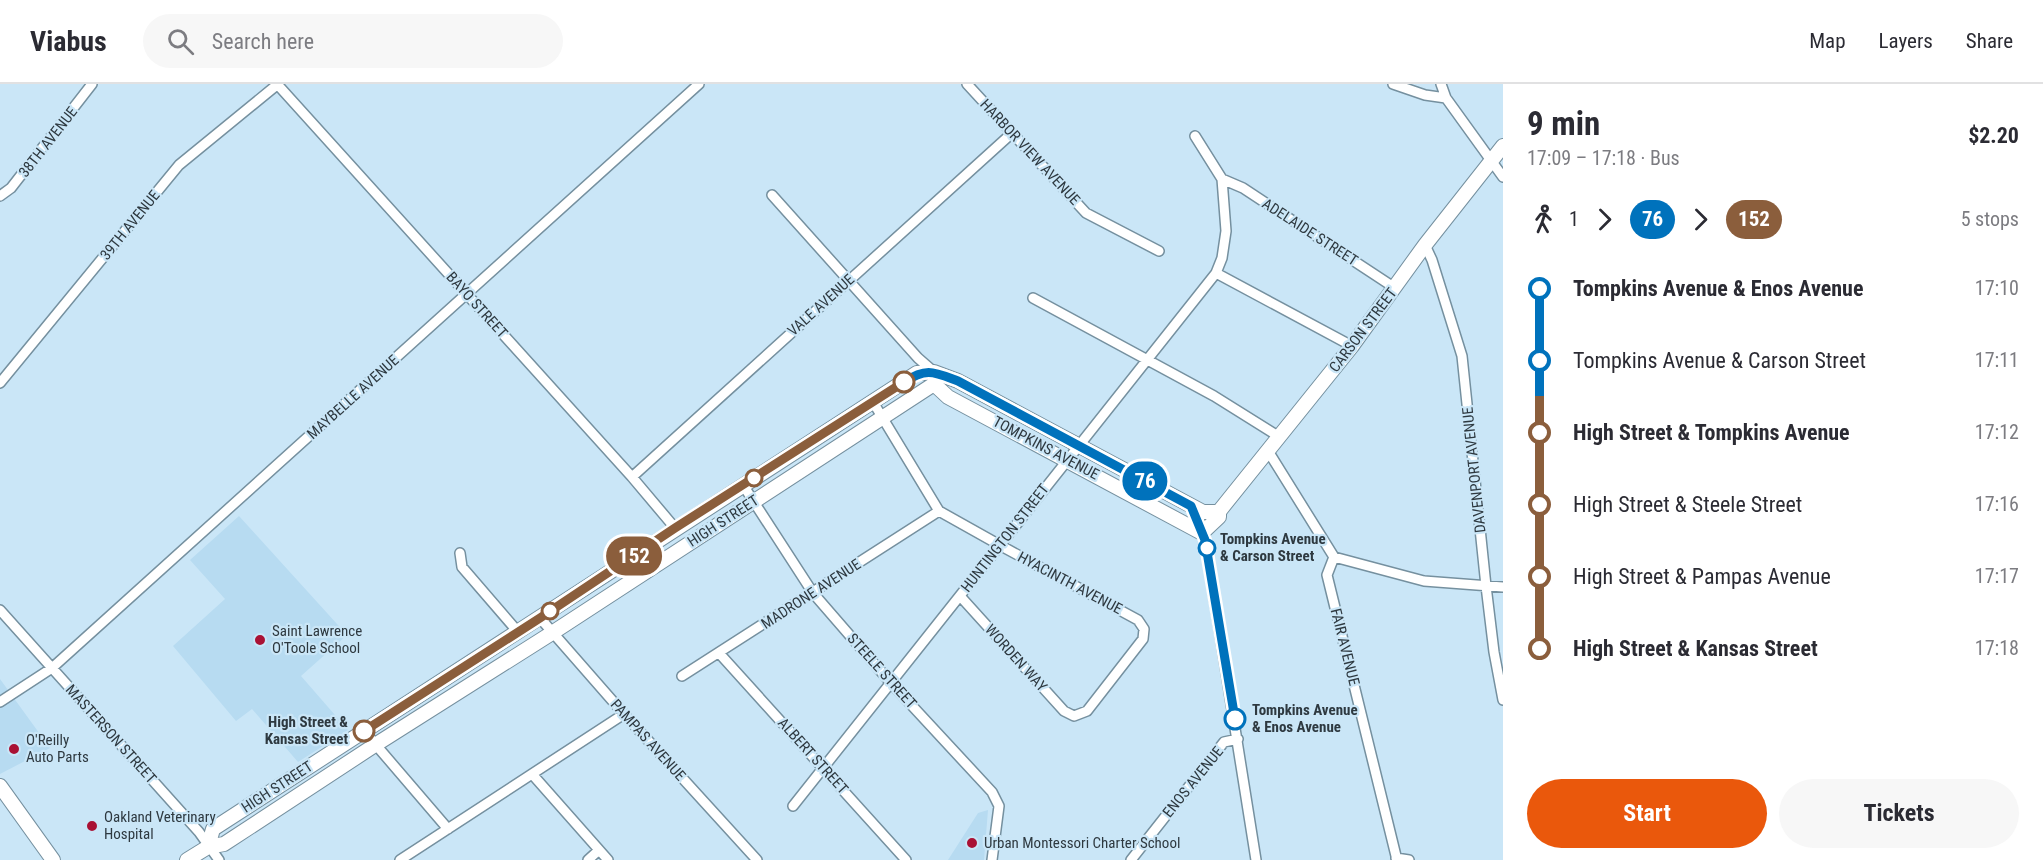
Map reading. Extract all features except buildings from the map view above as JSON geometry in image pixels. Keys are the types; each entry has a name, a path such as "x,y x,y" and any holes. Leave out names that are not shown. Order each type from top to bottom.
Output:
{"street":[{"name":"38TH AVENUE","path":"0,196 11,188 92,84"},
{"name":"BAYO STREET","path":"277,84 632,477 675,528"},
{"name":"39TH AVENUE","path":"0,383 179,165 277,84"},
{"name":"MAYBELLE AVENUE","path":"0,702 52,668 699,84"},
{"name":"HARBOR VIEW AVENUE","path":"967,84 1086,213 1159,251"},
{"path":"1393,84 1425,95 1446,98"},
{"path":"1441,84 1446,98 1503,177"},
{"name":"VALE AVENUE","path":"632,477 1011,134"},
{"name":"HUNTINGTON STREET","path":"793,806 1216,273 1222,258 1226,231 1222,179 1196,135"},
{"name":"CARSON STREET","path":"1219,512 1352,346 1425,245 1503,146"},
{"name":"ADELAIDE STREET","path":"1222,179 1243,188 1395,288"},
{"name":"TOMPKINS AVENUE","path":"772,195 918,358 948,397 1202,532"},
{"name":"DAVENPORT AVENUE","path":"1425,245 1432,260 1462,356 1486,586 1494,652 1503,700"},
{"path":"1216,273 1352,346"},
{"path":"1033,298 1214,396 1278,436"},
{"name":"HIGH STREET","path":"208,847 213,829 675,528 917,373 934,378"},
{"name":"TOMPKINS AVENUE","path":"934,378 958,381 1191,506 1203,512 1219,512"},
{"name":"HIGH STREET","path":"187,860 208,847 224,844 552,633 882,417 934,378"},
{"name":"HYACINTH AVENUE","path":"873,402 939,511 1138,620 1144,629 1143,639 1139,646 1087,711 1074,716"},
{"path":"1268,451 1334,557 1424,581 1503,587"},
{"name":"STEELE STREET","path":"743,485 813,593 997,800 999,812 992,860"},
{"path":"1191,506 1205,540 1256,860"},
{"name":"MADRONE AVENUE","path":"682,676 939,511"},
{"path":"1202,532 1214,523 1219,517 1219,512"},
{"path":"460,553 462,567 518,632"},
{"name":"FAIR AVENUE","path":"1334,557 1328,575 1397,859"},
{"name":"WORDEN WAY","path":"960,596 1064,711 1074,716"},
{"name":"MASTERSON STREET","path":"0,610 200,832 208,847 219,860"},
{"name":"PAMPAS AVENUE","path":"540,618 757,860"},
{"name":"ALBERT STREET","path":"719,653 906,860"},
{"path":"400,860 624,714"},
{"path":"364,731 448,829"},
{"name":"ENOS AVENUE","path":"1131,860 1224,742 1238,739"},
{"path":"532,774 608,860"},
{"path":"0,786 53,860"},
{"path":"588,860 599,850"},
{"path":"1397,859 1409,860"}],"shaded area":[{"name":"Saint Lawrence O'Toole School","path":"239,516 347,635 301,676 348,730 298,762 252,709 236,721 173,646 225,599 190,560"},
{"path":"0,679 50,748 0,774"},
{"name":"Urban Montessori Charter School","path":"988,810 984,860 948,860 978,813"}],"bus line":[{"name":"76","path":"904,382 917,373 934,372 958,381 1191,506 1205,540 1235,719"},
{"name":"152","path":"364,731 420,697 675,528 904,382"}],"place":[{"name":"Tompkins Avenue & Carson Street","path":"1207,548"},
{"name":"Saint Lawrence O'Toole School","path":"260,640"},
{"name":"Tompkins Avenue & Enos Avenue","path":"1235,719"},
{"name":"High Street & Kansas Street","path":"364,731"},
{"name":"O'Reilly Auto Parts","path":"14,749"},
{"name":"Oakland Veterinary Hospital","path":"92,826"},
{"name":"Urban Montessori Charter School","path":"972,843"}]}
